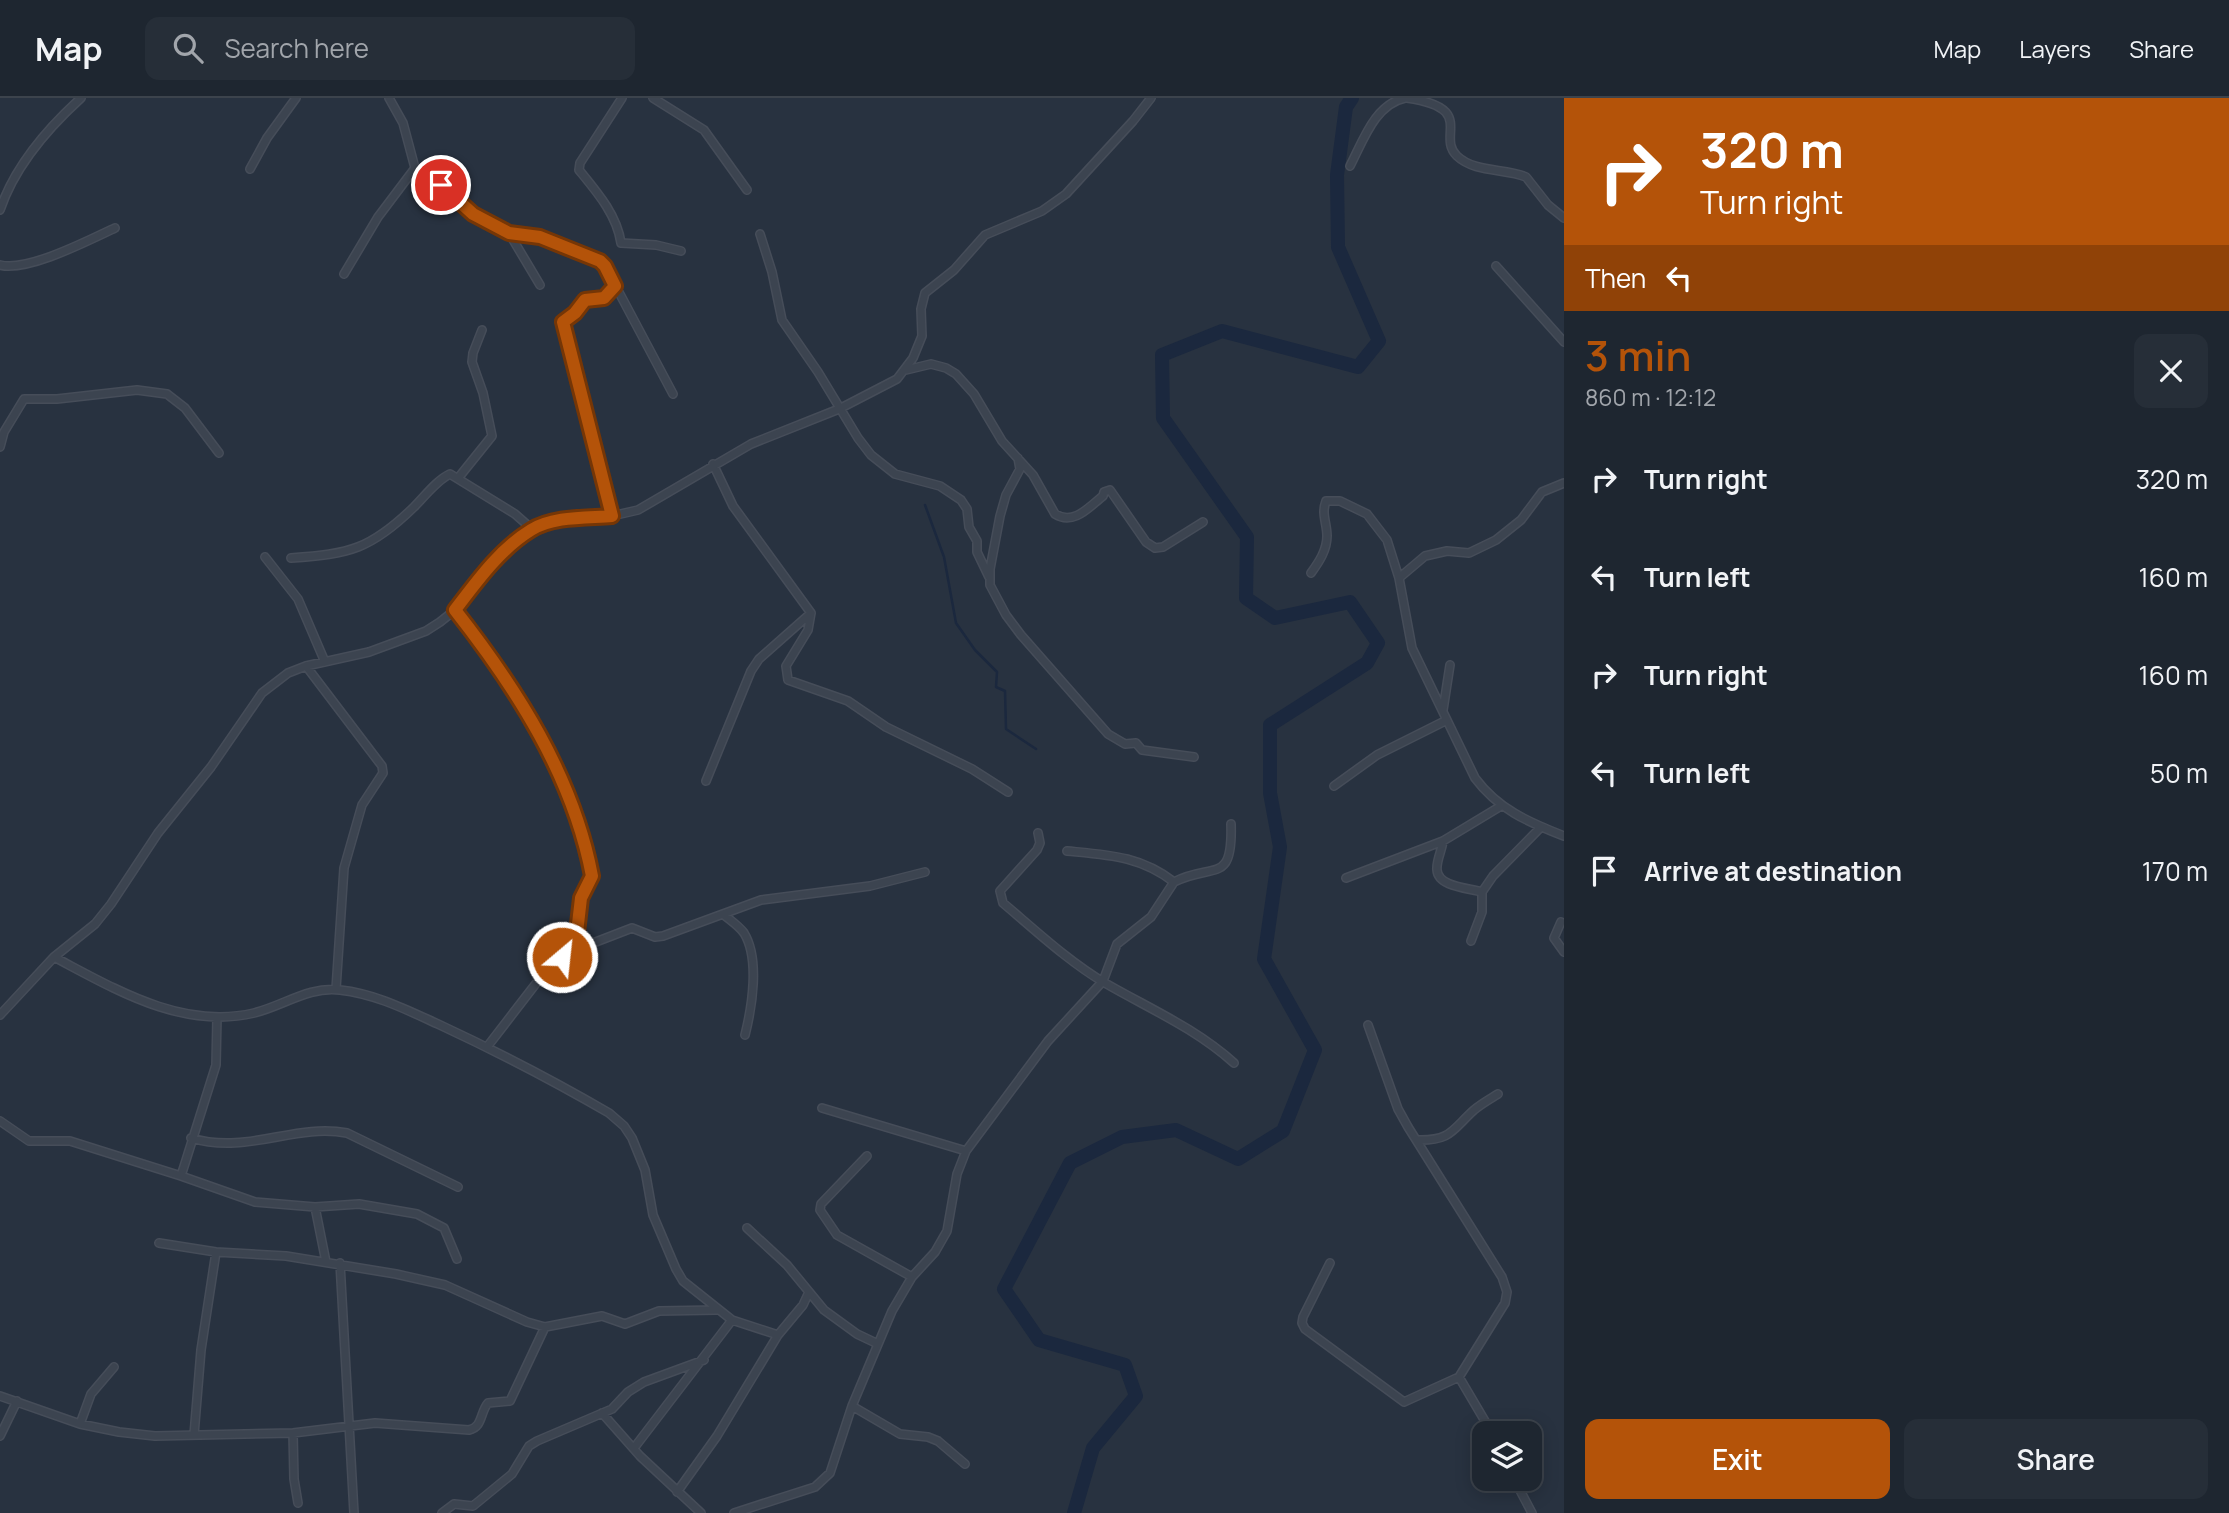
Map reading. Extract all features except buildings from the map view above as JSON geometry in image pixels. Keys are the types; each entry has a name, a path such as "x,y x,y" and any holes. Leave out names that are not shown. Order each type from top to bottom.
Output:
{"street":[{"path":"0,210 8,185 18,168 81,98"},
{"path":"250,169 267,138 296,98"},
{"path":"389,98 403,123 415,168 421,175 441,185 473,214 509,233 540,237 600,261 605,266 631,310 673,394"},
{"path":"622,98 580,163 579,170 603,200 619,232 621,243 656,245 681,251"},
{"path":"653,98 704,130 747,190"},
{"path":"0,1015 54,957 95,924 158,833 205,775 262,693 288,673 306,666 369,652 426,631 455,610 492,564 532,529 562,520 612,516 638,510 751,444 839,409 897,379 905,370 922,337 921,309 925,293 954,270 985,235 1042,211 1066,194 1151,98"},
{"path":"1350,166 1378,115 1396,100 1406,98 1433,104 1444,110 1451,119 1453,149 1460,159 1477,166 1526,177 1548,205 1564,218"},
{"path":"344,274 388,201 415,168"},
{"path":"0,265 22,265 69,250 116,228"},
{"path":"509,233 540,285"},
{"path":"760,234 772,272 782,320 864,447 881,465 913,481 947,490 961,500 967,509 970,527 977,541 977,552 1006,615 1108,734 1125,744 1136,743 1142,750 1194,757"},
{"path":"1496,266 1564,342"},
{"path":"612,516 563,322 575,313 585,300 604,298 615,286"},
{"path":"459,477 492,436 483,393 472,362 472,353 482,330"},
{"path":"905,370 931,364 956,374 974,394 1002,441 1033,475 1055,514 1060,517 1076,517 1103,496 1104,492 1110,490 1146,542 1155,548 1163,547 1203,523"},
{"path":"0,447 4,432 24,399 57,400 137,390 167,394 178,400 219,453"},
{"path":"989,578 1003,502 1020,469 1018,457"},
{"path":"713,464 733,506 811,613 808,630 786,666 788,680 848,701 886,727 972,769 1008,792"},
{"path":"291,558 332,555 366,545 398,522 450,474 459,477 515,514 532,529"},
{"path":"1399,578 1425,556 1447,551 1469,553 1496,540 1521,520 1542,492 1564,484"},
{"path":"1311,573 1326,545 1323,512 1326,501 1330,499 1358,509 1377,524 1387,540 1399,578 1412,648 1426,682 1475,778 1501,806 1564,836"},
{"path":"265,557 298,599 326,662"},
{"path":"455,610 532,722 566,788 592,876 581,898 575,950"},
{"path":"706,781 751,671 759,659 811,613"},
{"path":"1443,711 1450,665"},
{"path":"306,666 382,766 383,773 362,805 344,868 336,989"},
{"path":"1334,786 1377,755 1447,720"},
{"path":"1346,878 1443,841 1501,806"},
{"path":"734,1513 815,1487 830,1473 852,1406 878,1343 912,1277 935,1252 947,1231 957,1174 966,1152 1048,1041 1103,981 1117,944 1151,917 1174,882 1215,872 1222,867 1230,853 1231,824"},
{"path":"1471,941 1482,912 1482,892 1493,876 1541,827"},
{"path":"1038,832 1040,843 1037,850 1027,863 1005,882 1000,891 999,897 1003,903 1053,945 1103,981 1180,1022 1234,1063"},
{"path":"1443,841 1437,867 1439,876 1446,882 1482,892"},
{"path":"1068,851 1115,856 1145,863 1174,882"},
{"path":"487,1047 548,968 575,950 632,928 655,937 663,936 761,900 870,886 925,872"},
{"path":"724,915 746,936 749,952 753,989 745,1035"},
{"path":"1561,922 1554,938 1564,951"},
{"path":"54,957 143,1001 175,1012 217,1017 254,1013 312,992 336,989 389,1002 487,1047 610,1113 624,1126 645,1170 653,1215 676,1269 689,1287 732,1320 778,1335"},
{"path":"181,1176 216,1065 217,1017"},
{"path":"1330,1263 1302,1324 1305,1329 1404,1402 1459,1377 1505,1303 1507,1292 1502,1277 1398,1109 1368,1024"},
{"path":"1417,1140 1434,1141 1451,1135 1475,1109 1498,1094"},
{"path":"822,1108 966,1152"},
{"path":"0,1121 29,1141 70,1141 255,1202 315,1207 359,1204 417,1214 444,1228 457,1259"},
{"path":"191,1138 209,1143 240,1144 331,1130 347,1133 458,1187"},
{"path":"867,1156 821,1205 820,1210 837,1235 912,1277"},
{"path":"315,1207 326,1262"},
{"path":"747,1228 787,1265 809,1292 839,1321 878,1343"},
{"path":"159,1243 215,1252 251,1253 340,1263 445,1285 527,1322 545,1327 602,1316 625,1324 659,1311 717,1310"},
{"path":"194,1435 201,1350 215,1252"},
{"path":"340,1263 354,1513"},
{"path":"677,1492 717,1436 778,1335 803,1305 809,1292"},
{"path":"634,1448 732,1320"},
{"path":"0,1396 80,1424 119,1432 194,1435 293,1433 375,1423 475,1429 488,1403 510,1401 545,1327"},
{"path":"442,1513 454,1504 473,1506 512,1474 529,1446 537,1441 602,1413 644,1381 704,1360"},
{"path":"80,1424 91,1394 114,1367"},
{"path":"1459,1377 1485,1421"},
{"path":"0,1436 17,1401"},
{"path":"852,1406 900,1434 928,1437 938,1441 965,1464"},
{"path":"602,1413 677,1492 701,1513"},
{"path":"293,1433 294,1479 298,1503"},
{"path":"1520,1491 1532,1513"}],"waterway":[{"path":"1074,1513 1093,1448 1136,1396 1125,1365 1039,1340 1004,1289 1070,1163 1122,1137 1176,1130 1238,1159 1283,1131 1315,1050 1264,959 1280,847 1270,793 1270,725 1367,663 1378,643 1350,602 1275,618 1246,598 1247,537 1163,418 1162,355 1222,331 1358,367 1379,341 1338,247 1337,175 1346,107 1352,98"},
{"path":"925,505 944,557 956,623 975,650 997,672 996,687 1005,691 1006,729 1036,749"}],"route":[{"path":"441,185 473,214 509,233 540,237 600,261 615,286 604,298 585,300 575,313 563,322 612,516 562,520 532,529 492,564 455,610 532,722 566,788 576,815 592,876 582,893 575,950 562,957"}]}
